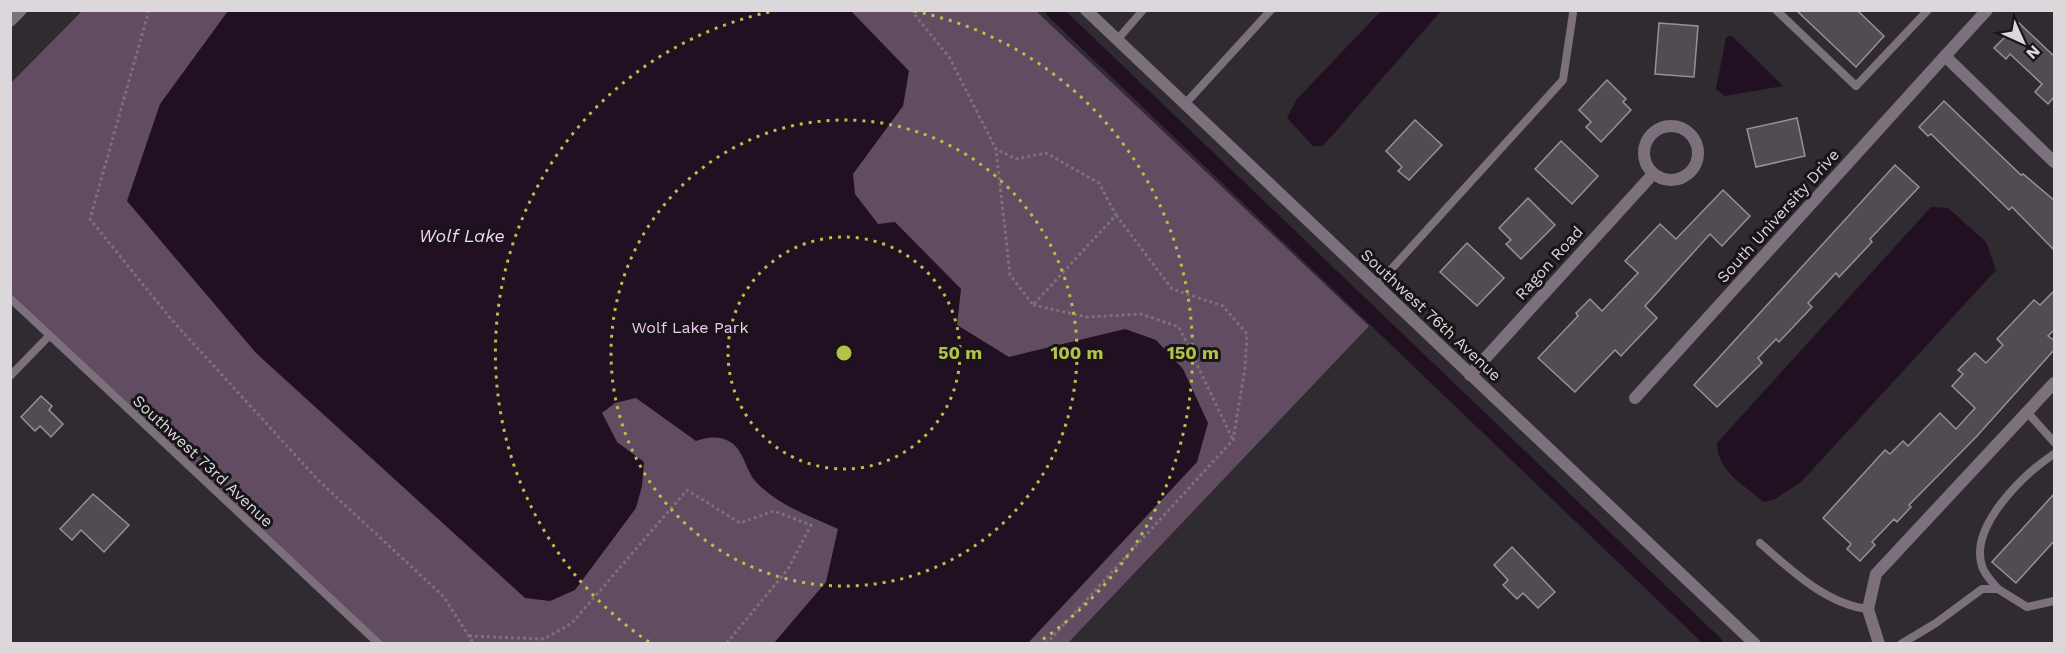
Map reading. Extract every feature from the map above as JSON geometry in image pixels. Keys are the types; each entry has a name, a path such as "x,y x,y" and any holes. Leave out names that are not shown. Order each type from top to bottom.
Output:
{"street":[{"path":"10,21 21,10"},
{"name":"Southwest 76th Avenue","path":"1086,10 1755,644"},
{"name":"South University Drive","path":"1635,398 1987,10"},
{"path":"1945,56 2055,162"},
{"path":"1672,126 1689,133 1698,149 1694,167 1680,179 1670,180 1653,174 1644,158 1647,139 1662,127 1672,126"},
{"name":"Ragon Road","path":"1470,375 1653,174"},
{"path":"1879,644 1868,609 1875,574 2055,383"}],"lane":[{"path":"1117,40 1143,10"},
{"path":"1185,104 1271,10"},
{"path":"1776,10 1856,86 1928,10"},
{"path":"1376,286 1563,80 1573,13"},
{"name":"Southwest 73rd Avenue","path":"10,298 378,644"},
{"path":"10,376 49,336"},
{"path":"2026,412 2055,442"},
{"path":"2055,454 2025,477 1986,525 1981,541 1982,567 1998,590 2027,607 2055,601"},
{"path":"1760,543 1782,563 1834,600 1868,609"},
{"path":"1900,644 1936,623 1982,589 1998,590"}],"path":[{"path":"149,10 90,219 171,319 318,480 443,596 474,644"},
{"path":"911,10 949,57 996,149 1010,275 1033,305 1087,317 1141,314 1179,327 1233,440"},
{"path":"996,149 1016,159 1046,153 1099,183 1116,215 1172,289 1223,306 1246,334 1245,368 1233,440 1046,644"},
{"path":"1033,305 1116,215"},
{"path":"469,636 544,639 572,623 687,490 740,524 774,511 811,525 788,569 726,644"}],"green space":[{"name":"Wolf Lake","path":"82,11 1036,11 1369,326 1068,643 381,643 11,293 10,84"}],"water":[{"name":"Wolf Lake","path":"228,11 851,11 909,71 903,106 853,174 855,194 878,224 895,222 961,289 957,325 1009,357 1125,329 1156,340 1183,369 1208,423 1197,462 1028,643 774,643 826,582 838,529 795,510 766,491 753,479 740,452 732,443 714,437 696,441 636,398 615,403 602,413 617,442 644,462 642,486 636,508 575,590 550,601 525,598 256,353 127,201 160,104"},
{"path":"1381,11 1441,11 1323,146 1313,146 1287,118 1297,99"},
{"path":"1732,36 1783,86 1725,96 1716,89 1726,37"},
{"path":"1931,207 1948,208 1986,242 1996,270 1801,482 1775,499 1764,502 1727,470 1718,453 1717,443"}],"building":[{"path":"1796,10 1857,10 1884,36 1856,67"},
{"path":"1659,23 1698,26 1694,77 1655,74"},
{"path":"2019,23 2055,57 2055,96 2048,104 2035,92 2042,84 2010,54 2006,59 1994,48"},
{"path":"1607,80 1626,99 1623,102 1631,110 1601,142 1586,127 1591,122 1579,110"},
{"path":"1944,101 2021,175 2023,174 2055,201 2055,251 2012,207 2009,210 1931,134 1928,136 1919,127"},
{"path":"1797,118 1805,156 1756,167 1747,129"},
{"path":"1415,120 1442,145 1409,180 1398,171 1402,167 1386,151"},
{"path":"1561,141 1598,176 1572,204 1535,169"},
{"path":"1895,165 1919,187 1870,239 1872,242 1839,277 1836,273 1808,303 1812,307 1779,342 1776,339 1758,358 1762,363 1717,407 1694,385"},
{"path":"1723,190 1750,216 1722,246 1710,234 1645,306 1657,318 1621,356 1615,350 1575,392 1538,358 1578,316 1576,313 1590,299 1602,311 1638,273 1625,261 1660,224 1676,239"},
{"path":"1528,198 1555,225 1521,259 1506,244 1511,240 1499,228"},
{"path":"1467,243 1504,278 1477,306 1440,272"},
{"path":"2055,290 2055,329 2048,336 2055,341 2055,349 1977,436 1909,505 1911,507 1897,522 1894,519 1872,542 1875,545 1860,561 1847,549 1851,544 1823,518 1885,450 1890,454 1903,441 1908,446 1940,413 1956,429 1975,408 1952,386 1963,374 1958,370 1975,353 1986,363 2003,345 1997,339 2034,300 2040,305"},
{"path":"41,396 52,406 49,410 63,424 51,437 40,426 35,431 21,417"},
{"path":"2055,493 2055,540 2016,583 1992,562"},
{"path":"93,494 129,525 104,552 81,530 72,540 60,529"},
{"path":"1512,547 1555,592 1538,608 1523,593 1517,599 1503,585 1508,580 1494,565"}],"waterway":[{"path":"1053,10 1715,644"}],"park label":[{"name":"Wolf Lake Park","path":"690,327"}]}
